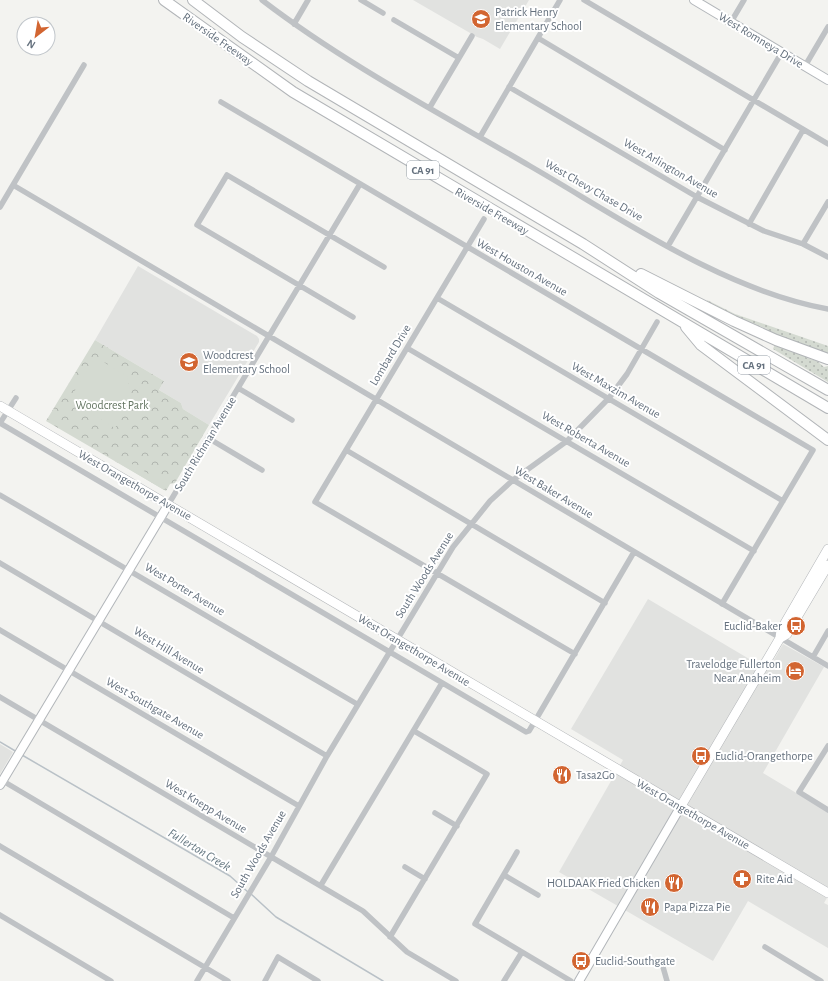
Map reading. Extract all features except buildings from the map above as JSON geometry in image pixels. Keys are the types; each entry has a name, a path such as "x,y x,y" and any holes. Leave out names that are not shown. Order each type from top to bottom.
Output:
{"highway":[{"name":"Riverside Freeway","path":"163,0 293,92 828,408"},
{"name":"Riverside Freeway","path":"193,0 242,37 308,81 582,244 659,293 828,390"},
{"path":"582,244 734,322 776,340 828,359"},
{"path":"680,321 701,345 828,440"}],"main road":[{"name":"West Orangethorpe Avenue","path":"4,408 828,892"},
{"path":"780,638 780,630 828,549"},
{"path":"681,806 780,638 787,634 828,566"}],"street":[{"name":"West Chevy Chase Drive","path":"262,0 294,24 360,66 668,246 743,285 797,304 828,309"},
{"path":"294,24 308,0"},
{"path":"361,0 383,13"},
{"path":"480,137 560,0"},
{"path":"584,0 828,144"},
{"name":"West Romneya Drive","path":"694,0 828,80"},
{"path":"731,22 744,0"},
{"path":"394,20 459,58"},
{"path":"805,66 828,27"},
{"path":"430,107 472,36"},
{"path":"538,38 725,150"},
{"path":"668,246 782,52"},
{"path":"0,207 84,65"},
{"name":"West Arlington Avenue","path":"509,87 697,197 764,231 803,244 828,257"},
{"name":"West Houston Avenue","path":"221,102 813,450 783,501"},
{"path":"749,224 803,130"},
{"path":"353,317 197,225 227,175 384,267"},
{"name":"South Richman Avenue","path":"1,783 360,184"},
{"name":"West Baker Avenue","path":"13,185 828,666"},
{"path":"803,244 828,202"},
{"name":"Lombard Drive","path":"437,573 315,502 484,219"},
{"name":"West Maxzim Avenue","path":"437,298 783,501"},
{"name":"South Woods Avenue","path":"196,981 271,857 357,704 452,547 490,501 513,480 567,441 609,398 641,350 657,322"},
{"name":"West Roberta Avenue","path":"407,348 754,551"},
{"path":"238,388 292,420"},
{"path":"16,398 4,408 0,423 526,732 529,731 634,552"},
{"path":"208,438 262,470"},
{"path":"346,450 605,603"},
{"name":"West Porter Avenue","path":"0,495 357,704"},
{"path":"722,604 783,501"},
{"name":"West Hill Avenue","path":"0,563 327,756"},
{"path":"437,573 575,654"},
{"name":"West Southgate Avenue","path":"0,630 299,806"},
{"path":"813,657 828,631"},
{"path":"321,886 442,683"},
{"name":"West Knepp Avenue","path":"0,697 363,910 407,952 456,981"},
{"path":"390,937 487,774 414,732"},
{"path":"828,746 799,792 828,810"},
{"path":"1,783 234,918"},
{"path":"579,981 681,806"},
{"path":"435,813 457,826"},
{"path":"0,846 206,966 228,981"},
{"path":"517,852 475,924 571,981"},
{"path":"405,867 425,879"},
{"path":"504,875 538,895"},
{"path":"0,915 111,981"},
{"path":"765,947 820,981"},
{"path":"504,981 522,952"},
{"path":"265,981 278,957 318,981"},
{"path":"663,967 668,981"}],"shaded area":[{"name":"Patrick Henry Elementary School","path":"413,0 529,0 500,49"},
{"name":"Woodcrest Elementary School","path":"138,266 257,336 259,339 259,342 209,425 183,409 181,403 159,390 164,381 95,340"},
{"path":"648,599 768,670 783,644 824,667 763,773 828,812 828,896 824,903 828,905 828,948 748,901 713,961 559,872 623,760 571,729"},
{"path":"0,744 13,752 0,774"}],"green space":[{"path":"707,300 735,314 828,346 828,355 741,319 708,303"},
{"name":"Woodcrest Park","path":"95,340 164,381 159,390 181,403 183,409 209,425 175,483 170,484 166,491 46,421"},
{"path":"775,344 805,355 807,358 817,361 824,367 828,366 828,382 773,349"},
{"path":"95,357 127,376 132,400 115,428 77,405 74,392"},
{"path":"122,458 167,485 164,490 119,463"}],"waterway":[{"name":"Fullerton Creek","path":"0,742 17,752"},
{"name":"Fullerton Creek","path":"22,755 230,876 248,892"},
{"name":"Fullerton Creek","path":"251,894 276,917 383,981"}],"place":[{"name":"Patrick Henry Elementary School","path":"481,19"},
{"name":"Woodcrest Elementary School","path":"189,362"},
{"name":"Euclid-Baker","path":"796,626"},
{"name":"Travelodge Fullerton Near Anaheim","path":"795,671"},
{"name":"Euclid-Orangethorpe","path":"701,756"},
{"name":"Tasa2Go","path":"562,775"},
{"name":"Rite Aid","path":"742,879"},
{"name":"HOLDAAK Fried Chicken","path":"674,883"},
{"name":"Papa Pizza Pie","path":"650,907"},
{"name":"Euclid-Southgate","path":"581,961"}]}
